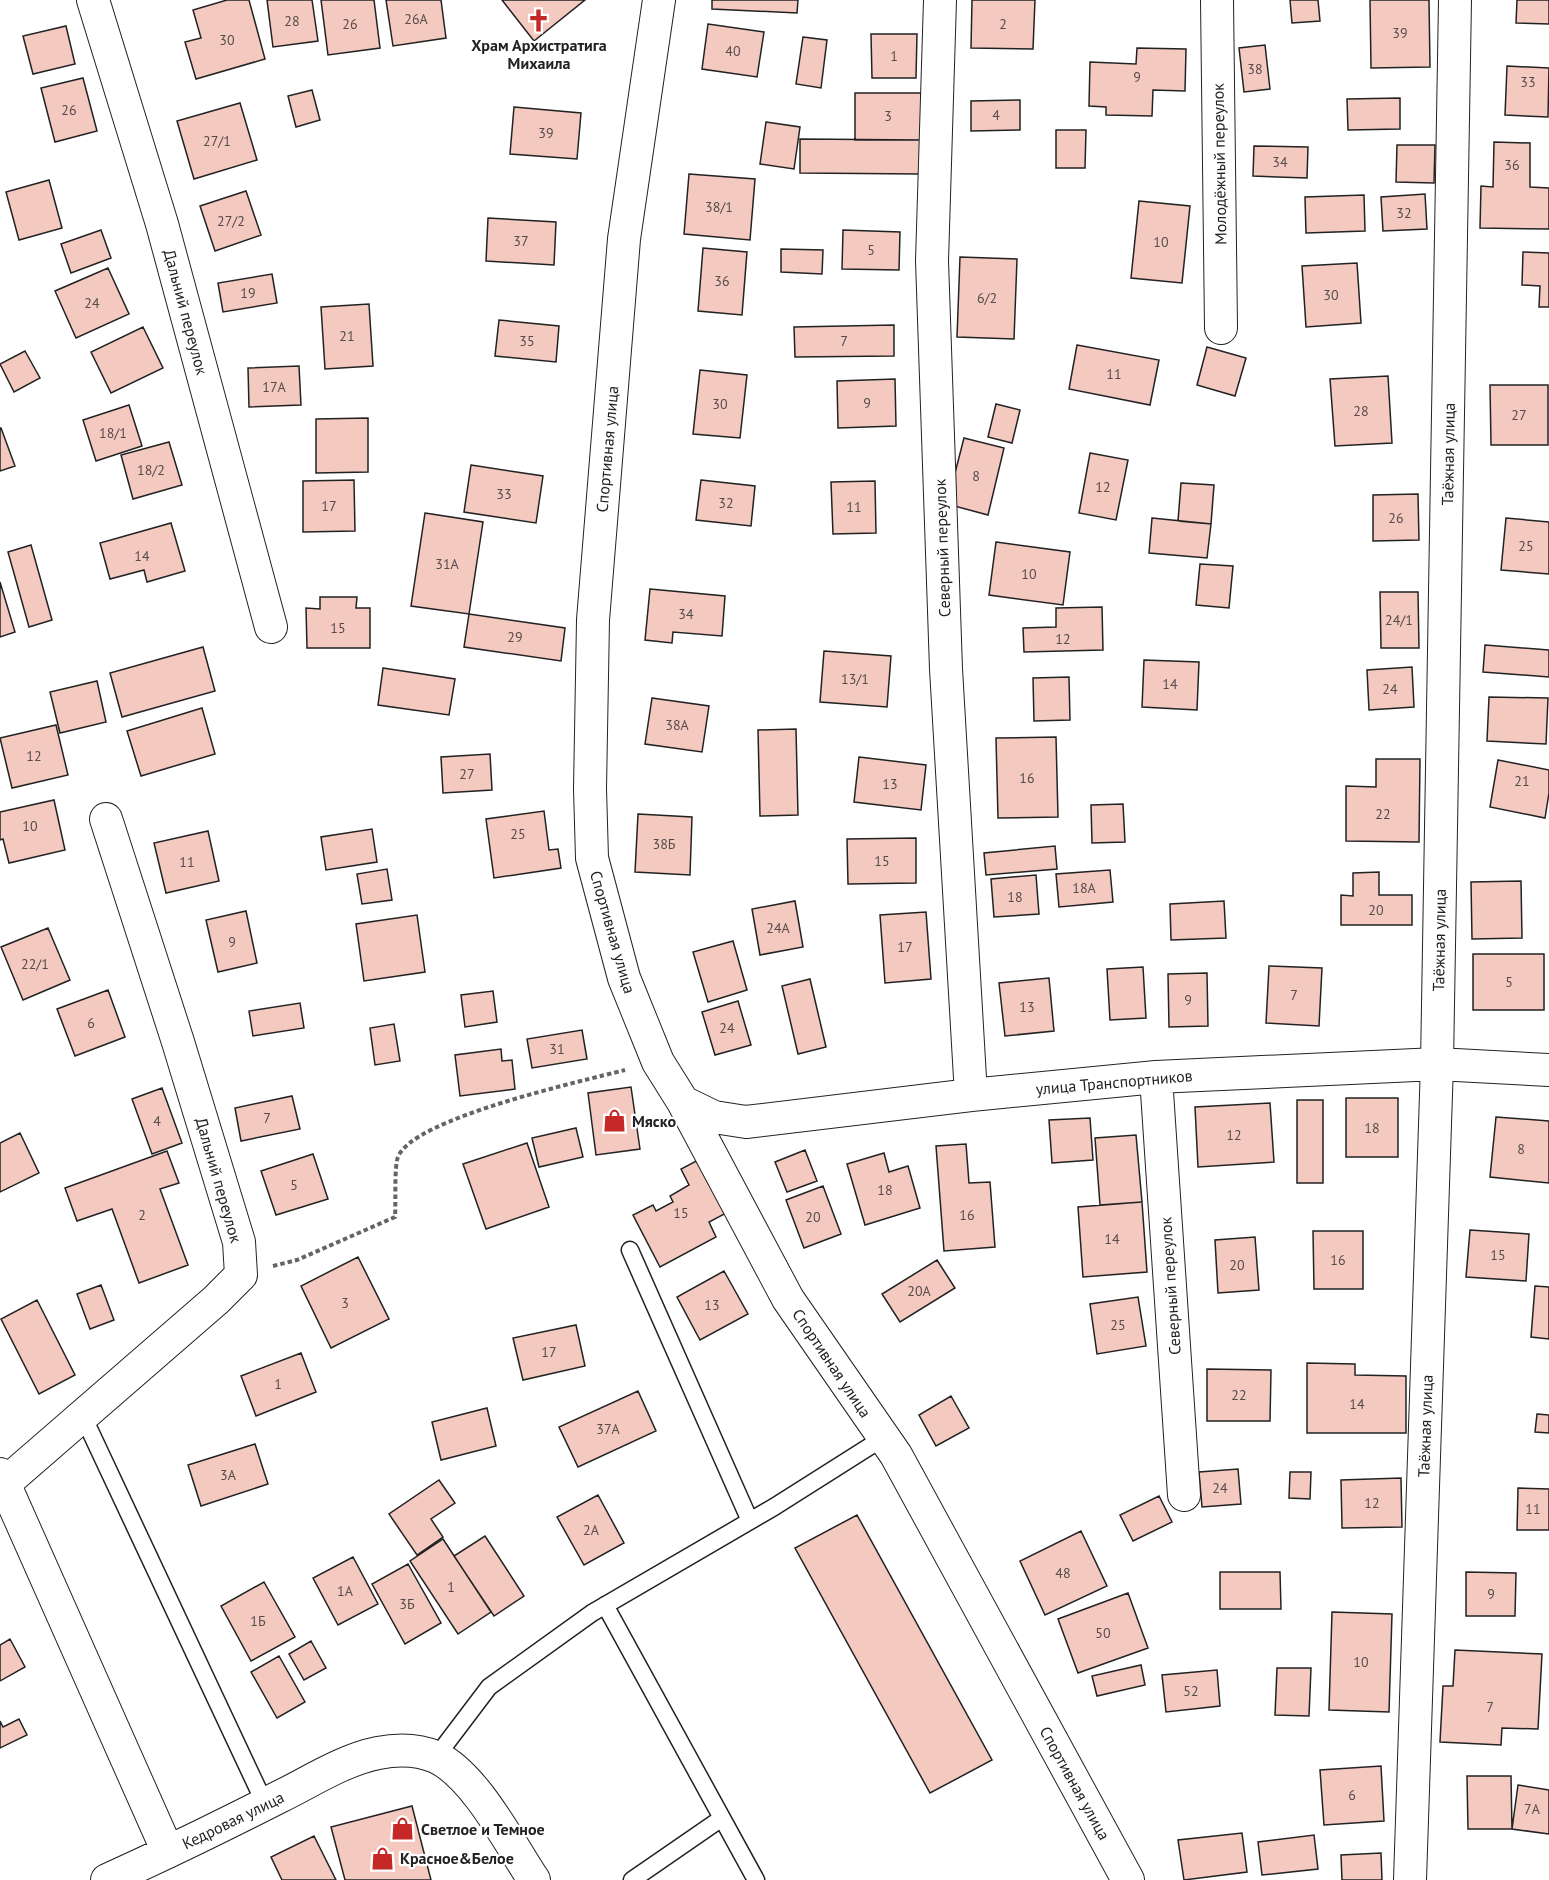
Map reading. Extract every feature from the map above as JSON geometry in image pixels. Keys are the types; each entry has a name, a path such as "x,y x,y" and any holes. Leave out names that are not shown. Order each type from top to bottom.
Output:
{"street":[{"name":"Дальний переулок","path":"93,0 162,224 271,627"},
{"name":"Спортивная улица","path":"658,0 624,239 593,620 590,789 592,858 624,978 658,1062 683,1102 788,1299 896,1455 1128,1880"},
{"name":"Северный переулок","path":"940,0 932,261 946,669 971,1095"},
{"name":"Молодёжный переулок","path":"1217,0 1221,328"},
{"name":"Таёжная улица","path":"1410,1880 1437,1064 1455,0"},
{"name":"Дальний переулок","path":"106,819 239,1242 241,1275"},
{"name":"улица Транспортников","path":"683,1102 714,1117 746,1122 971,1095 1156,1077 1437,1064 1549,1070"},
{"name":"Северный переулок","path":"1156,1077 1184,1495"},
{"path":"2,1479 83,1416 216,1300 241,1275"},
{"name":"Кедровая улица","path":"2,1479 168,1852 345,1764 378,1753 411,1749 436,1757 454,1769 482,1800 534,1880"},
{"path":"107,1880 168,1852"}],"lane":[{"path":"630,1250 750,1521"},
{"path":"83,1416 265,1804"},
{"path":"436,1757 489,1687 605,1605 750,1521 883,1438"},
{"path":"605,1605 756,1880"},
{"path":"632,1880 722,1818"}],"path":[{"path":"241,1275 297,1260 395,1217 397,1158 406,1145 438,1126 514,1099 658,1062"}],"building":[{"path":"227,0 249,0 265,59 196,79 185,42 201,38 193,10"},
{"path":"267,0 312,0 318,41 273,47"},
{"path":"321,0 374,0 380,48 328,55"},
{"path":"386,0 441,0 446,38 393,46"},
{"name":"Храм Архистратига Михаила","path":"502,0 585,0 534,41"},
{"path":"712,0 798,0 797,13 712,9"},
{"path":"972,0 1035,0 1033,49 971,48"},
{"path":"1290,0 1318,0 1320,21 1292,23"},
{"path":"1370,0 1429,0 1430,67 1371,68"},
{"path":"1517,0 1549,0 1549,24 1516,23"},
{"path":"708,24 764,32 757,77 702,69"},
{"path":"66,26 75,64 33,74 23,36"},
{"path":"871,34 917,34 916,78 872,78"},
{"path":"803,37 827,40 821,88 796,84"},
{"path":"1265,45 1270,89 1244,92 1239,48"},
{"path":"1137,48 1186,49 1185,91 1153,90 1152,116 1106,115 1106,107 1089,106 1090,62 1136,64"},
{"path":"1507,66 1549,68 1548,117 1505,115"},
{"path":"83,78 97,131 55,142 41,88"},
{"path":"312,90 320,120 296,127 288,96"},
{"path":"855,93 921,93 921,140 855,140"},
{"path":"1400,98 1400,129 1348,130 1347,99"},
{"path":"1020,100 1020,130 971,131 971,101"},
{"path":"240,103 257,160 194,179 177,121"},
{"path":"514,107 581,113 577,159 510,154"},
{"path":"766,122 800,127 794,169 760,164"},
{"path":"1056,130 1086,130 1085,168 1056,168"},
{"path":"800,139 921,140 920,174 800,173"},
{"path":"1494,142 1530,143 1530,187 1549,188 1549,229 1480,228 1481,186 1493,187"},
{"path":"1397,145 1435,145 1434,183 1396,182"},
{"path":"1254,146 1308,147 1307,178 1253,176"},
{"path":"689,174 755,179 750,240 684,234"},
{"path":"49,180 62,228 19,240 6,192"},
{"path":"246,191 261,235 215,251 200,206"},
{"path":"1425,194 1427,229 1383,231 1381,197"},
{"path":"1364,195 1365,231 1306,233 1305,197"},
{"path":"1139,201 1190,206 1182,283 1131,278"},
{"path":"488,218 556,222 554,265 486,261"},
{"path":"101,230 111,258 71,273 61,244"},
{"path":"843,230 900,232 899,270 842,269"},
{"path":"703,248 747,252 742,315 698,311"},
{"path":"781,249 823,250 822,274 781,272"},
{"path":"1523,252 1549,253 1549,307 1539,307 1540,286 1522,285"},
{"path":"960,257 1017,259 1014,339 957,337"},
{"path":"1357,263 1361,323 1306,327 1302,266"},
{"path":"108,268 129,314 76,338 55,291"},
{"path":"272,274 277,303 223,312 218,283"},
{"path":"369,304 373,366 325,369 321,307"},
{"path":"499,320 559,326 556,362 495,356"},
{"path":"894,325 894,356 795,357 794,327"},
{"path":"143,327 163,368 111,393 91,352"},
{"path":"1077,345 1159,360 1150,405 1069,389"},
{"path":"1207,347 1246,358 1235,396 1197,385"},
{"path":"25,351 40,378 14,392 0,364"},
{"path":"299,366 301,405 249,407 248,368"},
{"path":"700,370 747,375 740,438 693,434"},
{"path":"1388,376 1392,443 1335,446 1330,379"},
{"path":"895,379 896,426 838,428 837,381"},
{"path":"1490,385 1548,385 1548,445 1491,445"},
{"path":"996,404 1020,410 1012,443 988,437"},
{"path":"129,405 142,446 96,461 83,420"},
{"path":"368,418 368,472 316,473 316,419"},
{"path":"0,428 15,466 0,471"},
{"path":"964,438 1004,448 988,515 947,504"},
{"path":"169,442 182,485 133,499 121,455"},
{"path":"1090,453 1128,460 1116,520 1079,513"},
{"path":"471,465 543,476 536,523 464,512"},
{"path":"354,480 355,531 303,532 303,481"},
{"path":"701,480 755,486 751,526 696,520"},
{"path":"875,481 876,533 833,534 831,482"},
{"path":"1181,483 1214,485 1211,524 1178,521"},
{"path":"1418,494 1419,540 1373,541 1373,495"},
{"path":"425,513 483,522 469,614 411,606"},
{"path":"1152,518 1211,524 1207,558 1149,553"},
{"path":"1506,518 1549,522 1549,574 1501,570"},
{"path":"171,523 185,571 147,582 144,570 110,579 100,543"},
{"path":"996,542 1070,552 1063,605 989,595"},
{"path":"31,545 52,620 29,627 8,552"},
{"path":"1200,564 1233,566 1229,608 1196,605"},
{"path":"0,582 15,632 0,637"},
{"path":"650,589 725,596 722,636 673,632 672,643 645,640"},
{"path":"1380,592 1418,592 1419,648 1381,648"},
{"path":"320,597 357,597 356,608 370,608 370,648 307,648 306,608 320,609"},
{"path":"1102,607 1103,650 1024,652 1023,628 1056,627 1056,608"},
{"path":"469,614 565,628 561,661 464,647"},
{"path":"1485,645 1549,650 1549,677 1483,672"},
{"path":"203,647 215,691 122,717 110,673"},
{"path":"824,651 891,656 887,707 820,702"},
{"path":"1144,660 1199,662 1197,710 1142,707"},
{"path":"1412,667 1414,707 1369,710 1367,670"},
{"path":"383,668 455,679 449,715 378,705"},
{"path":"1069,677 1070,720 1034,721 1033,678"},
{"path":"97,681 106,722 60,733 50,692"},
{"path":"1489,697 1548,698 1546,744 1487,741"},
{"path":"652,698 709,706 702,752 645,744"},
{"path":"202,708 215,754 141,776 127,731"},
{"path":"56,725 68,775 12,788 0,738"},
{"path":"796,729 798,815 760,816 758,730"},
{"path":"1056,737 1058,817 998,818 996,738"},
{"path":"490,754 492,790 443,793 441,757"},
{"path":"859,757 926,765 921,810 854,802"},
{"path":"1376,759 1420,759 1419,842 1346,841 1346,786 1376,787"},
{"path":"1498,760 1549,770 1549,793 1545,818 1490,807"},
{"path":"54,800 65,850 9,863 3,839 0,840 0,812"},
{"path":"1123,804 1125,842 1092,843 1091,805"},
{"path":"544,811 549,850 558,849 561,868 494,878 486,819"},
{"path":"638,814 692,817 690,875 635,872"},
{"path":"372,829 377,862 326,870 321,837"},
{"path":"208,831 219,881 166,893 154,843"},
{"path":"916,838 916,883 848,884 847,839"},
{"path":"1055,846 1057,869 986,875 984,853"},
{"path":"387,869 392,900 362,904 357,874"},
{"path":"1110,870 1113,902 1059,907 1056,874"},
{"path":"1379,872 1379,895 1412,895 1412,925 1341,925 1341,895 1353,896 1353,873"},
{"path":"1036,875 1039,914 994,917 991,879"},
{"path":"1521,881 1522,938 1472,939 1471,882"},
{"path":"795,901 803,947 760,955 752,909"},
{"path":"1224,901 1226,938 1171,940 1170,904"},
{"path":"246,911 257,963 218,972 206,920"},
{"path":"926,912 931,979 885,983 880,915"},
{"path":"417,915 425,972 364,981 356,924"},
{"path":"48,928 70,980 23,1000 1,947"},
{"path":"733,941 747,990 708,1002 693,952"},
{"path":"1473,954 1544,954 1544,1010 1473,1010"},
{"path":"1269,966 1322,968 1319,1026 1266,1023"},
{"path":"1143,967 1146,1018 1110,1020 1107,969"},
{"path":"1207,973 1208,1026 1169,1027 1168,974"},
{"path":"1049,978 1054,1031 1005,1036 999,983"},
{"path":"810,979 826,1047 798,1054 782,986"},
{"path":"108,990 125,1037 75,1056 57,1009"},
{"path":"493,991 497,1022 465,1027 461,995"},
{"path":"738,1001 751,1045 715,1055 702,1012"},
{"path":"300,1003 304,1028 253,1036 249,1011"},
{"path":"394,1024 400,1061 375,1065 370,1028"},
{"path":"582,1030 587,1059 532,1068 527,1039"},
{"path":"501,1049 502,1061 512,1060 515,1089 460,1096 455,1055"},
{"name":"Мяско","path":"631,1087 640,1149 596,1155 588,1093"},
{"path":"162,1088 182,1143 152,1154 132,1099"},
{"path":"292,1096 300,1129 241,1141 235,1108"},
{"path":"1346,1098 1398,1098 1398,1157 1346,1157"},
{"path":"1297,1100 1323,1100 1323,1183 1297,1183"},
{"path":"1270,1103 1274,1162 1198,1167 1195,1107"},
{"path":"1496,1117 1549,1121 1549,1183 1490,1177"},
{"path":"1090,1118 1093,1160 1052,1163 1049,1120"},
{"path":"576,1128 583,1157 539,1167 532,1138"},
{"path":"20,1133 39,1173 0,1192 0,1143"},
{"path":"1136,1135 1142,1202 1100,1205 1095,1138"},
{"path":"527,1143 549,1207 486,1229 463,1164"},
{"path":"966,1144 969,1183 990,1182 995,1247 944,1251 936,1146"},
{"path":"805,1150 817,1181 787,1192 775,1162"},
{"path":"167,1151 179,1183 160,1189 188,1265 139,1283 112,1209 77,1221 65,1188"},
{"path":"884,1153 889,1172 908,1166 920,1208 865,1225 847,1164"},
{"path":"313,1154 328,1199 276,1215 261,1171"},
{"path":"702,1158 730,1211 709,1222 716,1237 660,1267 633,1215 653,1205 656,1211 673,1202 670,1196 689,1185 681,1169"},
{"path":"823,1186 841,1234 804,1248 786,1200"},
{"path":"1142,1202 1147,1272 1083,1277 1078,1207"},
{"path":"1470,1230 1529,1234 1526,1281 1466,1277"},
{"path":"1313,1231 1363,1231 1363,1289 1314,1289"},
{"path":"1255,1237 1259,1290 1218,1293 1215,1240"},
{"path":"358,1257 389,1319 331,1348 301,1286"},
{"path":"937,1260 955,1288 900,1322 882,1294"},
{"path":"724,1271 748,1314 700,1340 677,1297"},
{"path":"101,1285 114,1320 90,1329 77,1294"},
{"path":"1535,1286 1549,1287 1549,1339 1531,1337"},
{"path":"1138,1297 1146,1346 1097,1354 1090,1304"},
{"path":"37,1300 75,1375 39,1394 1,1319"},
{"path":"576,1325 585,1366 523,1380 513,1338"},
{"path":"301,1353 316,1392 256,1416 241,1376"},
{"path":"1307,1363 1355,1364 1355,1375 1406,1376 1406,1433 1307,1433"},
{"path":"1207,1369 1271,1370 1270,1421 1207,1421"},
{"path":"638,1391 656,1431 578,1467 559,1427"},
{"path":"951,1396 969,1428 936,1446 919,1415"},
{"path":"487,1408 496,1446 441,1460 432,1422"},
{"path":"1537,1414 1549,1415 1549,1433 1535,1432"},
{"path":"255,1444 268,1484 201,1506 188,1465"},
{"path":"1238,1469 1241,1504 1202,1507 1199,1472"},
{"path":"1290,1472 1311,1472 1310,1499 1289,1498"},
{"path":"1401,1478 1402,1527 1342,1528 1341,1480"},
{"path":"439,1480 455,1503 431,1519 443,1537 417,1555 389,1514"},
{"path":"1518,1488 1549,1489 1549,1530 1517,1530"},
{"path":"598,1495 624,1543 584,1565 557,1517"},
{"path":"1159,1496 1172,1522 1133,1541 1120,1515"},
{"path":"857,1515 992,1760 930,1793 795,1548"},
{"path":"1081,1531 1107,1586 1045,1615 1020,1561"},
{"path":"485,1536 524,1596 494,1616 454,1556"},
{"path":"443,1539 491,1612 458,1634 410,1561"},
{"path":"353,1557 378,1604 338,1625 313,1578"},
{"path":"408,1564 441,1623 405,1644 372,1584"},
{"path":"1220,1572 1280,1572 1281,1609 1220,1609"},
{"path":"1466,1572 1516,1573 1515,1616 1466,1616"},
{"path":"264,1582 295,1637 251,1661 221,1606"},
{"path":"1128,1593 1148,1648 1078,1673 1058,1619"},
{"path":"1332,1612 1392,1614 1389,1712 1329,1710"},
{"path":"10,1639 25,1667 0,1681 0,1645"},
{"path":"311,1641 326,1668 304,1680 289,1654"},
{"path":"1455,1650 1542,1654 1538,1729 1502,1728 1501,1745 1440,1742 1443,1686 1453,1686"},
{"path":"279,1656 305,1702 277,1718 251,1672"},
{"path":"1141,1665 1145,1685 1097,1696 1092,1676"},
{"path":"1277,1668 1311,1668 1309,1716 1275,1715"},
{"path":"1217,1670 1220,1706 1166,1712 1162,1675"},
{"path":"19,1719 27,1735 0,1748 0,1721 3,1727"},
{"path":"1381,1766 1384,1821 1324,1825 1320,1770"},
{"path":"1467,1776 1511,1776 1512,1829 1468,1829"},
{"path":"1518,1785 1549,1790 1549,1834 1512,1829"},
{"path":"412,1806 431,1880 345,1880 331,1827"},
{"path":"1242,1833 1247,1872 1184,1880 1178,1840"},
{"path":"1314,1835 1318,1869 1262,1875 1258,1842"},
{"path":"314,1836 336,1880 282,1880 271,1857"},
{"path":"1381,1853 1382,1880 1342,1880 1341,1855"}],"place":[{"name":"Храм Архистратига Михаила","path":"539,20"},
{"name":"Мяско","path":"614,1121"},
{"name":"Светлое и Темное","path":"403,1829"},
{"name":"Красное&Белое","path":"382,1858"}]}
